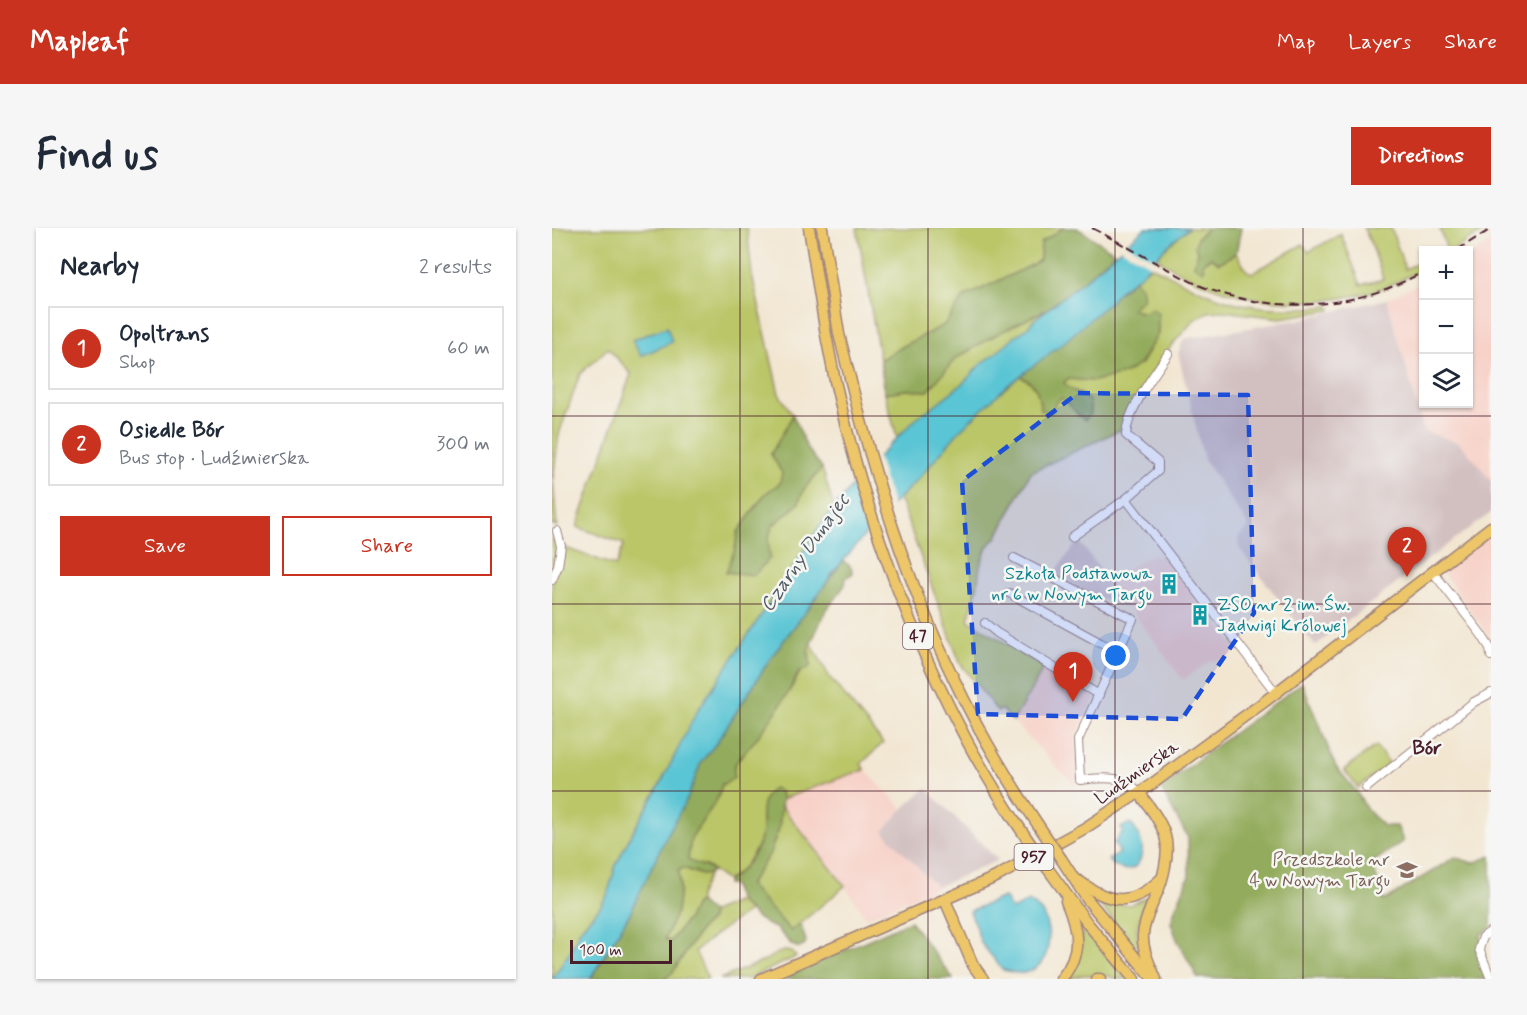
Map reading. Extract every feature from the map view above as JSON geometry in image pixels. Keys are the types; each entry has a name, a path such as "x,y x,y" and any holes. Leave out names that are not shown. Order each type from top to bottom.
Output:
{"main road":[{"name":"47","path":"809,228 826,335 847,430 871,513 896,584 937,681 965,738 1014,820 1060,887 1108,950 1134,979"},
{"name":"47","path":"822,228 840,334 866,444 907,570 938,644 973,717 1022,800 1101,917 1154,979"},
{"name":"Ludźmierska","path":"761,979 945,900 1004,873 1053,846 1139,792 1276,693 1491,527"},
{"path":"1139,792 1161,827 1167,852 1160,886 1145,921 1143,937 1154,979"},
{"path":"1071,875 1101,895 1119,899 1140,896 1161,879"},
{"path":"1060,887 1074,920 1077,938 1074,958 1069,970 1061,979"},
{"path":"945,900 973,965 983,979"}],"street":[{"path":"1072,537 1126,499 1158,471 1158,462 1126,435 1127,426 1144,388 1168,354"},
{"path":"1126,499 1276,693"},
{"path":"552,580 558,566 561,546 557,531"},
{"path":"1014,558 1133,619 1078,740 1080,780 1101,778 1124,780 1139,792"},
{"path":"1433,572 1481,634 1490,648 1491,656"},
{"path":"1009,593 1119,653"},
{"path":"985,623 997,633 1099,696"},
{"path":"1366,788 1474,702 1491,693"},
{"path":"1491,932 1483,937 1479,949 1491,979"}],"highlighted area":[{"path":"1078,393 1248,395 1254,613 1182,719 978,714 962,481"}],"shaded area":[{"path":"1491,242 1491,481 1459,443 1424,431 1387,299 1419,283 1419,408 1473,408 1473,253"},
{"path":"1387,299 1424,431 1459,443 1481,467 1491,481 1491,513 1315,646 1239,548 1238,537 1249,527 1204,460 1178,353 1184,339 1302,319"},
{"path":"1491,532 1491,639 1441,570"},
{"path":"1078,541 1129,608 1099,599 1053,575"},
{"path":"1163,552 1237,650 1225,659 1210,661 1183,680 1108,579 1153,554 1157,557"},
{"path":"1044,667 1095,697 1076,735 1076,787 1013,721"},
{"path":"865,770 903,809 883,831 937,887 866,918 845,886 781,806 782,799"},
{"path":"926,788 998,860 937,887 883,831"}],"green space":[{"path":"552,228 747,228 752,275 779,394 793,415 771,454 783,473 780,483 765,494 738,532 727,572 768,540 772,526 798,504 804,489 822,468 834,508 820,525 700,708 616,865 607,896 579,932 570,952 552,977 552,531 556,536 557,545 616,566 624,544 577,527 631,374 608,348 580,374 559,434 553,479 557,526 552,525"},
{"path":"857,228 1063,228 1041,243 1040,260 965,297 944,325 880,360"},
{"path":"1063,228 1077,228 1116,253 1047,309 995,335 955,359 928,391 905,390 885,393 880,360 944,325 964,297 1040,260 1041,243"},
{"path":"1189,228 1208,228 1197,238 1202,264 1212,257 1219,263 1236,253 1247,271 1252,273 1303,244 1308,252 1341,234 1361,285 1383,279 1364,228 1391,228 1405,269 1419,263 1419,271 1372,292 1328,300 1283,301 1239,295 1196,280 1157,258 1165,248"},
{"path":"1208,228 1241,228 1236,253 1219,263 1211,257 1202,264 1205,268 1203,271 1194,265 1198,252 1195,247 1197,238"},
{"path":"1489,228 1460,246 1446,246 1440,229"},
{"path":"1151,266 1228,301 1271,308 1329,306 1331,310 1280,318 1222,311 1208,312 1195,319 1171,346 1155,369 1122,429 1031,472 996,538 987,547 980,566 977,588 968,620 1044,667 1013,721 1001,709 998,712 960,663 899,498 953,437 1020,376 1034,386 1038,393 1041,410 1062,398 1078,415 1081,393 1066,388 1064,383 1067,379 1094,381 1141,364 1158,333 1158,313 1141,314 1132,308 1141,287 1134,280"},
{"path":"1134,280 1141,287 1143,299 1132,308 1146,312 1151,308 1158,313 1158,333 1140,364 1124,374 1094,381 1067,379 1064,383 1066,385 1089,400 1091,413 1085,420 1062,398 1056,402 1052,412 1041,410 1038,393 1034,386 1020,376 1066,340"},
{"path":"1047,309 897,438 885,393 905,390 928,391 955,359 995,335"},
{"path":"793,415 807,448 822,468 804,489 798,504 772,526 768,540 770,558 754,575 726,572 735,549 738,532 765,494 780,483 782,473 771,454"},
{"path":"843,561 850,566 853,573 846,578 845,585 825,612 808,650 811,665 806,670 800,670 772,718 737,761 734,767 734,777 722,784 718,798 691,838 688,859 713,870 709,874 702,875 683,868 679,870 680,889 677,911 665,939 670,942 689,917 695,904 699,902 712,912 711,919 701,929 672,973 664,979 591,979 630,913 688,797 701,762 717,742 772,656"},
{"path":"811,643 830,678 883,743 861,764 865,770 782,799 780,792 762,810 762,832 757,847 743,869 727,881 706,866 697,865 688,859 691,838 718,798 722,784 728,782 737,761 767,725 793,685 810,655 808,651"},
{"path":"1302,683 1336,767 1356,791 1366,808 1383,826 1397,826 1403,841 1372,863 1384,901 1455,857 1473,863 1491,856 1491,928 1481,935 1488,979 1198,978 1178,942 1171,923 1189,876 1188,838 1161,789"},
{"path":"1376,746 1389,764 1358,788 1344,770"},
{"path":"774,788 780,792 782,799 779,828 770,853 749,885 791,931 797,925 801,926 806,941 804,946 799,948 792,945 776,928 757,918 739,901 733,886 727,884 727,881 745,866 758,846 762,831 763,803"},
{"path":"781,806 845,886 791,931 749,885 770,853 779,828"},
{"path":"683,868 702,875 709,874 699,902 695,904 689,917 670,942 665,939 677,911 680,889 679,870"},
{"path":"1090,892 1120,904 1130,905 1151,895 1144,906 1137,928 1138,944 1134,947"},
{"path":"739,901 749,911 695,951 708,979 664,979 672,973 701,929 711,920 712,912"},
{"path":"910,921 953,979 779,979 796,972"},
{"path":"1081,926 1127,979 1103,975 1083,975 1068,979 1080,954"},
{"path":"792,952 796,957 748,979 720,979 764,961 777,953"}],"water":[{"name":"Czarny Dunajec","path":"1145,228 1189,228 1165,248 1142,274 1122,288 1111,301 1062,344 1007,386 962,428 920,477 881,516 832,574 772,656 717,742 701,762 688,797 630,913 591,978 552,979 570,952 581,928 607,896 616,865 696,713 820,525 866,469 919,416 963,383 981,364 1025,330 1035,319 1085,280"},
{"path":"667,327 672,342 641,356 632,340"},
{"path":"1130,823 1138,834 1142,852 1136,865 1131,869 1124,869 1116,867 1108,860 1120,853 1114,843 1123,831 1121,828"},
{"path":"1004,897 1012,910 1029,901 1041,910 1046,923 1048,941 1044,958 1032,970 1023,973 1003,970 981,943 970,911"}],"pier":[{"path":"1124,242 1158,261 1154,267 1118,247"},
{"path":"877,454 893,508 870,533 853,480 864,467 874,498 865,466"}],"railway":[{"path":"1092,228 1200,286 1233,297 1260,302 1289,305 1345,300 1399,284 1419,274"},
{"path":"1463,246 1491,229"}],"place":[{"name":"Osiedle Bór","path":"1407,577"},
{"name":"Szkoła Podstawowa nr 6 w Nowym Targu","path":"1169,584"},
{"name":"ZSO nr 2 im. Św. Jadwigi Królowej","path":"1200,615"},
{"name":"Opoltrans","path":"1073,702"},
{"name":"Przedszkole nr 4 w Nowym Targu","path":"1407,870"}],"district":[{"name":"Bór","path":"1427,748"}]}
